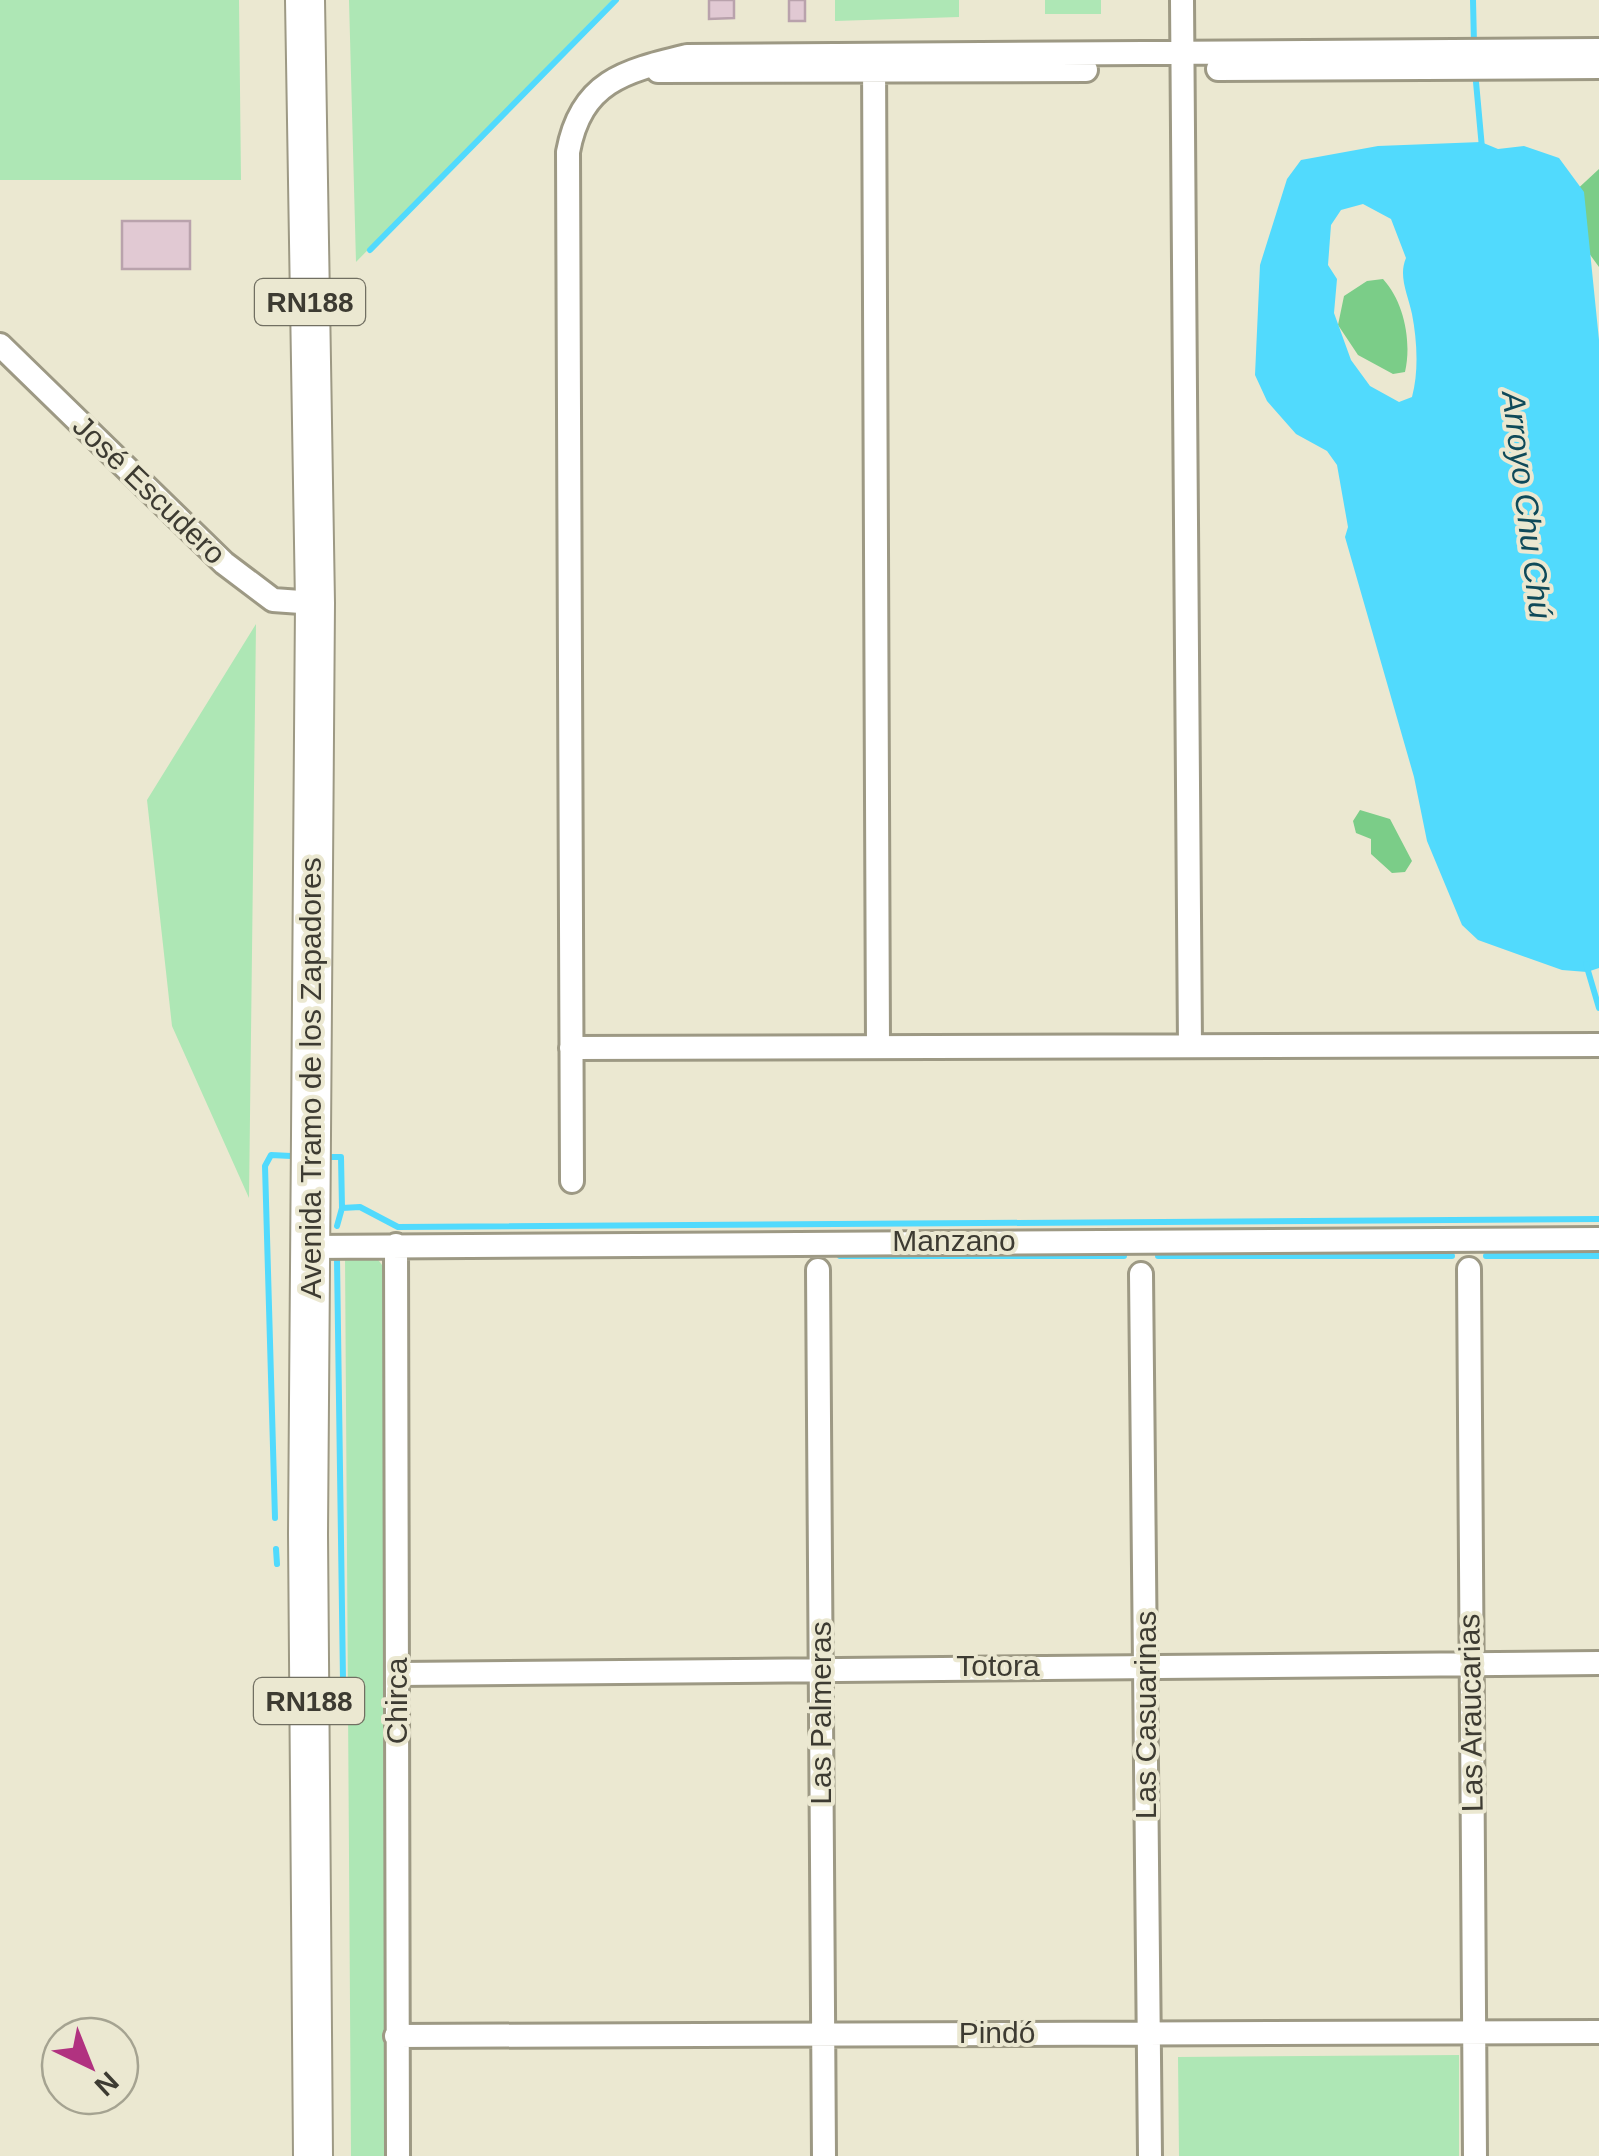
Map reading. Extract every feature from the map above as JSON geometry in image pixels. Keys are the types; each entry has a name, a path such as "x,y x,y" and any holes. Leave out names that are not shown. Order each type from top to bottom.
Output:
{"highway":[{"name":"Avenida Tramo de los Zapadores","path":"306,0 315,603 310,1246 313,2156"}],"street":[{"path":"1182,0 1190,1046"},
{"path":"572,1181 568,152 572,126 585,105 609,81 634,69 686,56 874,64 1184,62 1475,59 1599,50"},
{"path":"1475,59 1599,67"},
{"path":"874,64 878,1046"},
{"name":"José Escudero","path":"0,345 224,563 273,600 315,603"},
{"path":"571,1048 1591,1045"},
{"name":"Manzano","path":"310,1246 1599,1240"},
{"name":"Chirca","path":"396,1246 398,2156"},
{"name":"Las Araucarias","path":"1469,1269 1476,2156"},
{"name":"Las Palmeras","path":"818,1270 824,2156"},
{"name":"Las Casuarinas","path":"1141,1274 1150,2156"},
{"name":"Totora","path":"398,1674 822,1667 1599,1664"},
{"name":"Pindó","path":"396,2036 1599,2032"}],"green space":[{"path":"0,0 239,0 241,180 0,180"},
{"path":"349,0 612,0 356,262"},
{"path":"835,0 959,0 959,17 835,21"},
{"path":"1045,0 1101,0 1101,14 1045,14"},
{"path":"1599,169 1599,267 1583,245 1572,194"},
{"path":"1383,279 1404,322 1405,372 1393,374 1358,355 1338,325 1344,296 1367,281"},
{"path":"256,624 249,1198 172,1026 147,800"},
{"path":"1360,810 1390,819 1412,861 1405,872 1392,873 1371,854 1371,839 1356,833 1353,821"},
{"path":"373,1253 385,1269 386,2156 351,2156 345,1254"},
{"path":"1459,2055 1459,2156 1179,2156 1178,2057"}],"water":[{"path":"1481,142 1498,149 1524,146 1559,158 1584,192 1599,340 1599,968 1587,972 1562,970 1478,940 1462,925 1427,841 1414,777 1345,537 1348,527 1337,465 1327,451 1296,434 1267,401 1255,375 1260,265 1287,179 1301,160 1378,146","holes":["1363,204 1391,219 1406,258 1403,279 1416,345 1412,397 1399,402 1370,386 1351,360 1334,313 1337,279 1328,265 1331,225 1341,210"]}],"building":[{"path":"709,0 734,0 734,18 709,19"},
{"path":"789,0 805,0 805,21 789,21"},
{"path":"122,221 190,221 190,269 122,269"}],"waterway":[{"path":"370,250 616,0"},
{"name":"Arroyo Chu Chú","path":"1473,0 1474,44"},
{"name":"Arroyo Chu Chú","path":"1475,71 1482,148"},
{"name":"Arroyo Chu Chú","path":"1586,964 1599,1008"},
{"path":"275,1518 265,1166 271,1155 291,1156"},
{"path":"329,1157 341,1157 342,1208 360,1207 398,1227 1599,1219"},
{"path":"337,1226 342,1208"},
{"path":"840,1256 1124,1256"},
{"path":"1158,1256 1452,1256"},
{"path":"1486,1256 1599,1256"},
{"path":"337,1259 343,1680"},
{"path":"276,1549 277,1564"}]}
